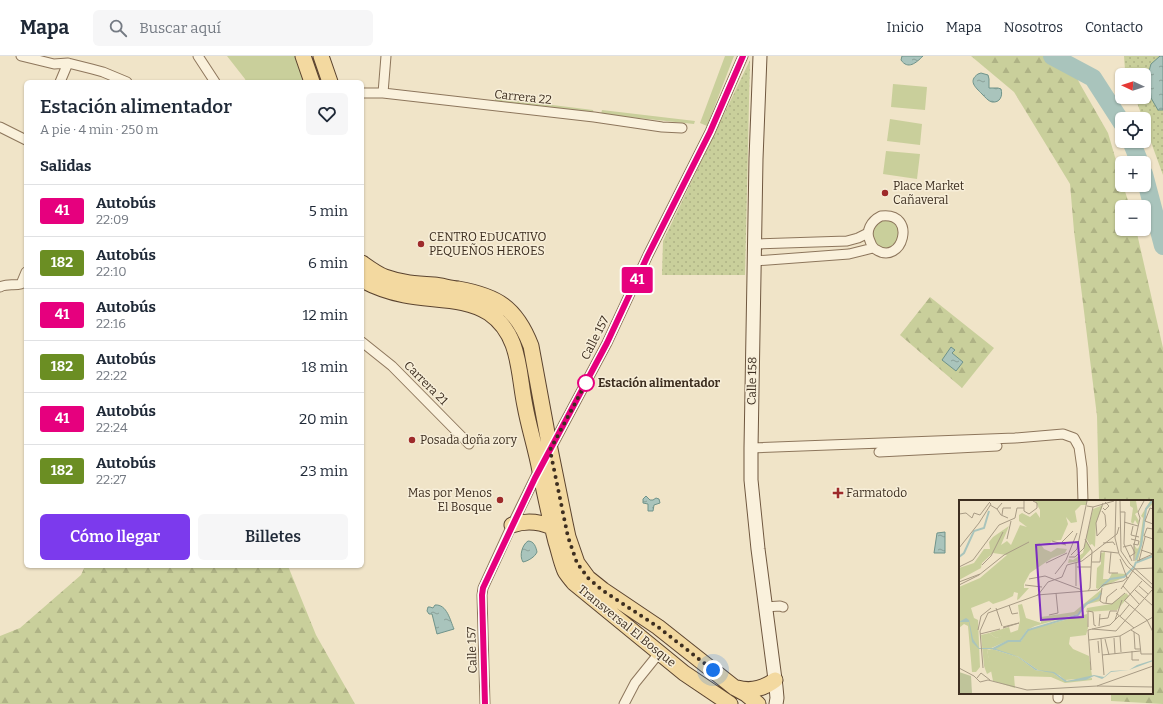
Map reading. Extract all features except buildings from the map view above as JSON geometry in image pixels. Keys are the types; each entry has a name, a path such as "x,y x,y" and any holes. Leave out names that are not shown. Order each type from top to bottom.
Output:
{"main road":[{"path":"303,56 311,80"},
{"path":"321,56 329,80"},
{"name":"Transversal El Bosque","path":"364,264 384,277 402,283 476,292 495,300 509,309 525,331 531,346 568,537 577,563 588,578 602,590 658,627 735,688 746,694 758,704"},
{"name":"Transversal El Bosque","path":"364,281 374,286 405,296 465,303 477,307 489,313 504,328 513,345 518,359 524,405 540,469 552,527 566,572 574,583 684,673 730,704"},
{"path":"512,525 520,522 538,522 552,527"},
{"path":"735,688 756,690 775,680"}],"street":[{"path":"21,56 55,60 103,72 120,80"},
{"path":"198,56 214,80"},
{"path":"382,93 386,56"},
{"name":"Calle 157","path":"485,704 483,588 540,469 607,343 648,255 710,132 743,56"},
{"name":"Calle 158","path":"760,56 751,448 753,497 758,549 775,680 777,698 776,704"},
{"path":"61,80 68,64"},
{"name":"Carrera 22","path":"364,92 594,117 662,127 682,128"},
{"path":"0,127 24,139"},
{"path":"886,216 897,219 903,229 903,240 900,245 896,249 884,254 873,248 868,233 872,223 876,219 886,216"},
{"path":"755,244 847,241 868,233"},
{"path":"755,260 849,254 873,248"},
{"path":"0,287 2,285 21,284 24,277"},
{"name":"Carrera 21","path":"364,344 392,366 469,444"},
{"path":"879,452 997,445 1063,434 1074,438 1079,448 1082,468 1083,500"},
{"path":"751,448 997,445"},
{"path":"765,607 783,607"},
{"path":"624,704 635,683 660,652"}],"green space":[{"path":"227,56 297,56 306,80 245,80"},
{"path":"725,56 734,56 707,126 700,123"},
{"path":"971,56 1066,56 1108,133 1115,157 1115,192 1125,192 1128,200 1115,200 1115,236 1138,236 1163,348 1163,704 1111,701 1111,694 1153,694 1153,500 1099,500 1097,416 1074,231 1070,184 1014,92"},
{"path":"1124,56 1163,56 1163,175 1151,142 1151,112 1140,112 1138,104 1151,104 1151,68 1125,68"},
{"path":"750,60 745,275 662,275 663,241"},
{"path":"893,84 927,87 925,110 891,107"},
{"path":"495,98 593,110 594,114 495,102"},
{"path":"602,110 695,121 694,124 601,114"},
{"path":"890,119 922,124 920,145 887,141"},
{"path":"886,151 920,154 917,179 883,174"},
{"path":"883,217 898,222 901,237 891,249 880,249 872,242 871,226"},
{"path":"930,297 994,348 962,388 900,335"},
{"path":"84,568 289,568 316,635 355,704 0,704 0,636 20,628 81,575"}],"water":[{"path":"902,56 923,56 915,63 906,65 901,60"},
{"path":"1160,56 1163,56 1163,110 1158,110 1151,98 1151,64"},
{"path":"981,73 988,75 989,88 1001,89 1002,92 999,100 995,102 989,101 975,86 973,79"},
{"path":"951,347 955,350 952,353 963,362 956,371 942,360"},
{"path":"646,496 650,500 656,498 659,499 660,503 654,505 653,511 648,511 648,504 643,503 643,499"},
{"path":"945,532 945,553 934,553 937,533"},
{"path":"528,541 533,543 537,552 535,556 523,562 521,557 522,551 524,545"},
{"path":"435,605 439,605 445,610 454,629 437,634 432,614 429,614 427,611 428,607 433,608"}],"waterway":[{"path":"1052,56 1093,78 1115,112"},
{"path":"1134,148 1137,156"},
{"path":"1149,192 1163,246"}],"bus line":[{"name":"41","path":"485,704 482,595 486,580 535,478 607,343 648,255 710,132 743,56"}],"place":[{"name":"Place Market Cañaveral","path":"885,193"},
{"name":"CENTRO EDUCATIVO PEQUEÑOS HEROES","path":"421,244"},
{"name":"Estación alimentador","path":"586,383"},
{"name":"Posada doña zory","path":"412,440"},
{"name":"Farmatodo","path":"838,493"},
{"name":"Mas por Menos El Bosque","path":"500,500"}],"route":[{"path":"586,383 587,381 550,450 568,537 577,563 588,578 602,590 658,627 713,670"}]}
